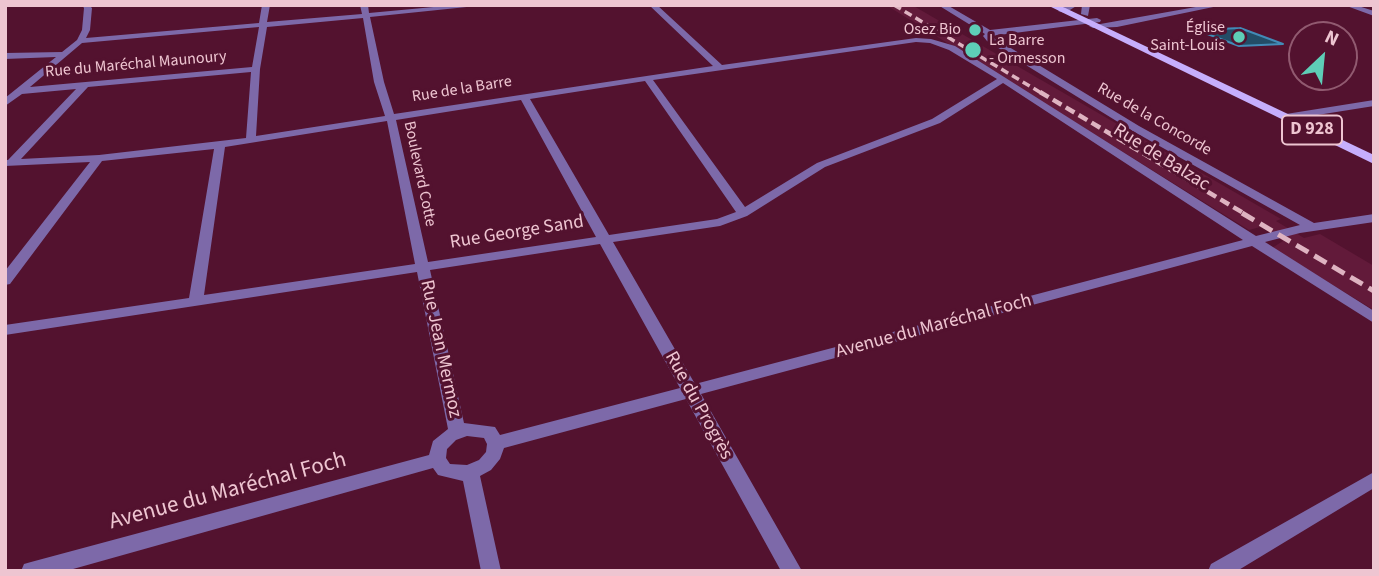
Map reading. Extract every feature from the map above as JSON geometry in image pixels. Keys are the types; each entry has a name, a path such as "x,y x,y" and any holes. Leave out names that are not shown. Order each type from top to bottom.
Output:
{"main road":[{"name":"D 928","path":"1051,5 1069,7 1135,44 1374,160"}],"street":[{"path":"5,103 80,41 86,30 88,8 85,5"},
{"path":"251,140 256,69 266,5"},
{"name":"Boulevard Cotte","path":"364,5 379,82 390,117 423,267"},
{"path":"80,41 483,5"},
{"path":"652,5 720,68"},
{"name":"Rue de la Concorde","path":"941,5 989,33 987,36 990,39 1135,128 1312,227"},
{"path":"989,33 1092,19 1129,22 1220,5"},
{"path":"1347,5 1374,14"},
{"name":"Rue de la Barre","path":"8,163 99,158 220,145 390,117 923,40"},
{"name":"Rue de Balzac","path":"923,40 944,44 1374,318"},
{"path":"5,57 66,54"},
{"name":"Rue du Maréchal Maunoury","path":"20,91 256,69"},
{"path":"648,79 743,213"},
{"name":"Rue George Sand","path":"5,330 720,222 743,213 821,165 936,121 1002,80"},
{"path":"8,163 85,85"},
{"name":"Rue du Progrès","path":"524,97 792,571"},
{"path":"1286,117 1374,103"},
{"path":"196,301 220,145"},
{"path":"5,281 99,158"},
{"name":"Avenue du Maréchal Foch","path":"496,443 1312,227 1374,218"},
{"name":"Rue Jean Mermoz","path":"423,267 457,431"},
{"path":"482,429 494,437 496,443 490,460 470,472 461,474 444,470 437,459 439,446 457,431 482,429"},
{"name":"Avenue du Maréchal Foch","path":"31,571 437,459"},
{"path":"470,472 491,571"},
{"path":"1218,571 1374,479"}],"shaded area":[{"path":"886,5 912,5 1281,219 1276,221 1304,238 1320,234 1374,266 1374,310 1272,248 1283,241 1264,226 1249,230"}],"building":[{"name":"Église Saint-Louis","path":"1240,28 1283,44 1239,46 1197,30"}],"railway":[{"path":"894,5 1043,94"},
{"path":"1040,92 1245,214"},
{"path":"1242,213 1374,291"}],"place":[{"name":"Osez Bio","path":"975,30"},
{"name":"Église Saint-Louis","path":"1239,37"},
{"name":"La Barre - Ormesson","path":"973,50"}]}
